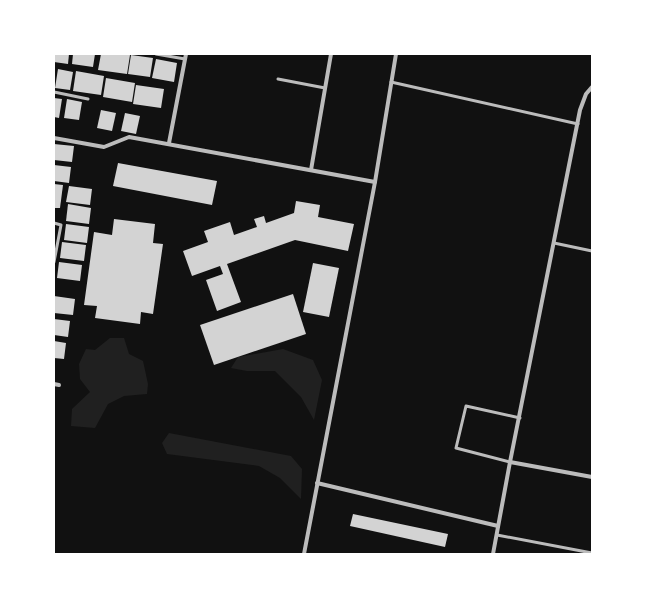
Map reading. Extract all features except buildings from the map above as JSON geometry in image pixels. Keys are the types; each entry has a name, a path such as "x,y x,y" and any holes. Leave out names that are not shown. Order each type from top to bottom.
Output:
{"street":[{"path":"169,143 186,54"},
{"path":"311,170 331,54"},
{"path":"304,554 375,182 396,54"},
{"path":"493,554 580,110 586,94 592,87"},
{"path":"54,138 104,147 129,137 169,143 375,182"},
{"path":"54,384 60,385"},
{"path":"510,462 592,477"},
{"path":"317,483 498,526"}],"lane":[{"path":"156,54 185,59"},
{"path":"278,79 325,88"},
{"path":"391,82 578,124"},
{"path":"54,92 88,99"},
{"path":"54,223 61,225 54,262"},
{"path":"554,243 592,251"},
{"path":"510,462 456,448 466,406 520,418"},
{"path":"496,535 592,553"}],"shaded area":[{"path":"110,338 124,338 129,354 143,361 148,384 147,394 124,396 108,404 95,428 71,426 72,409 90,392 80,379 79,364 86,349 95,350"},
{"path":"283,349 313,360 322,380 314,420 301,397 275,371 247,371 231,368 238,357"},
{"path":"169,433 291,456 302,469 301,499 280,478 259,466 167,454 162,443"}]}
